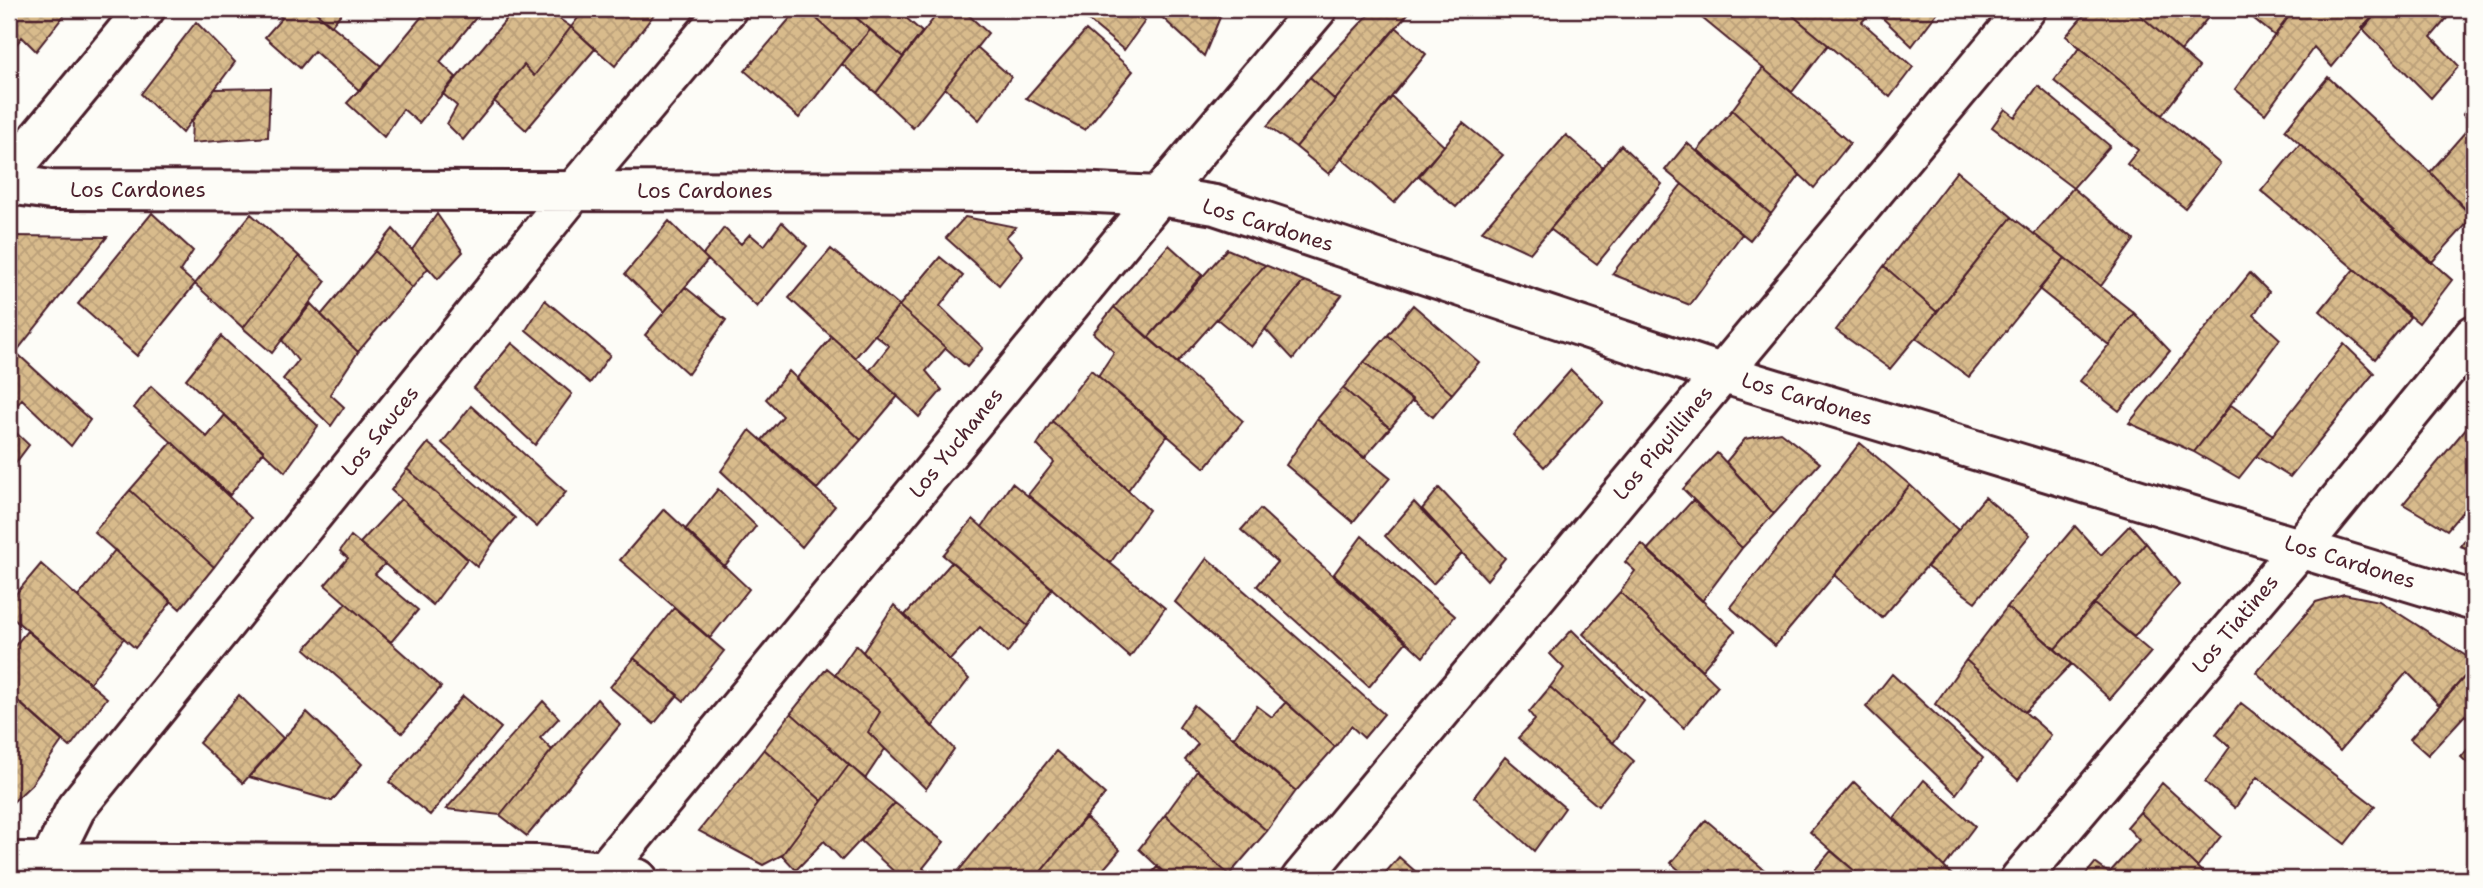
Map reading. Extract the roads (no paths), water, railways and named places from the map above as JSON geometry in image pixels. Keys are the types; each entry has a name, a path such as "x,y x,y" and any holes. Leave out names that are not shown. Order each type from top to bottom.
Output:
{"street":[{"path":"9,174 145,9"},
{"name":"Los Sauces","path":"49,863 76,808 575,190 727,9"},
{"name":"Los Yuchanes","path":"614,876 1159,196 1317,9"},
{"name":"Los Piquillines","path":"1301,879 2026,9"},
{"name":"Los Cardones","path":"9,184 51,190 1061,192 1159,196 1215,205 1721,373 2474,601"},
{"name":"Los Tiatines","path":"2020,879 2301,547 2474,335"},
{"path":"9,862 537,865 614,876"}]}
